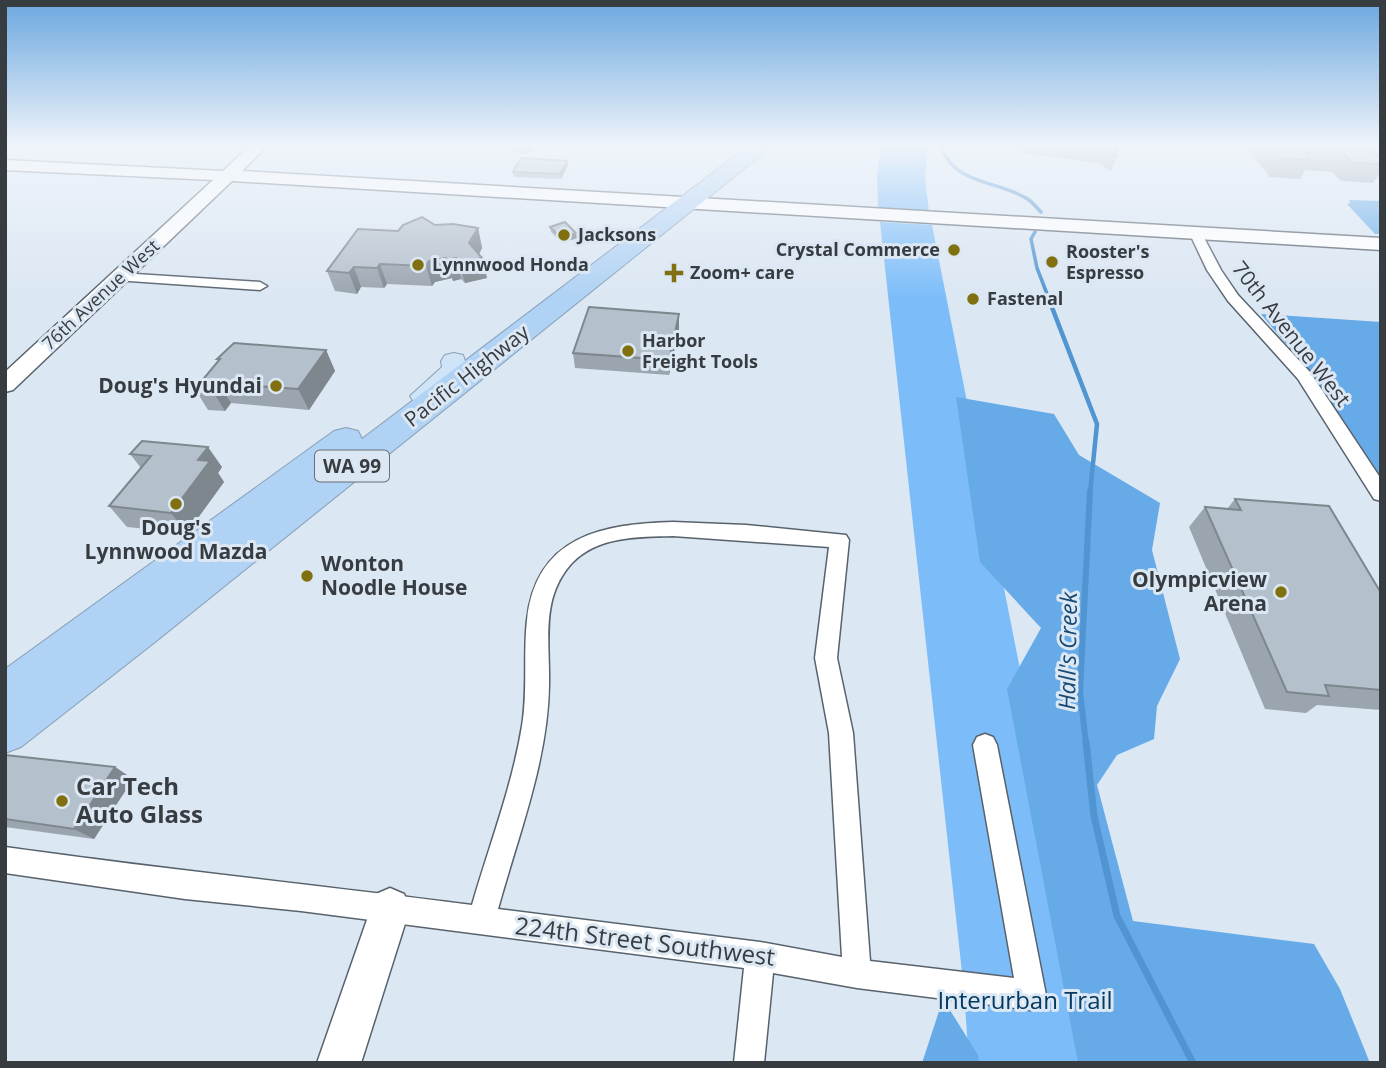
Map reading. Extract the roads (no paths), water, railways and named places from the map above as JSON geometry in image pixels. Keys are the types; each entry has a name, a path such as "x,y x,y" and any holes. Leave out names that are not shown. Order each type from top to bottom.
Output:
{"highway":[{"name":"Pacific Highway","path":"5,732 384,440 684,197"},
{"name":"Pacific Highway","path":"5,694 454,361 686,197"}],"main road":[{"name":"76th Avenue West","path":"10,377 205,197"},
{"path":"592,197 1381,244"},
{"path":"384,440 393,421 455,370 454,361"},
{"path":"339,1063 390,908"}],"street":[{"name":"70th Avenue West","path":"1195,232 1214,270 1233,298 1304,376 1381,494"},
{"path":"120,277 260,286"},
{"path":"481,921 529,751 537,699 537,621 543,594 559,564 586,542 624,532 679,530 839,540 826,658 841,733 857,974"},
{"name":"224th Street Southwest","path":"5,860 186,886 390,908 761,956 857,974 1031,995 985,745"},
{"path":"749,1063 761,956"}],"waterway":[{"name":"Hall's Creek","path":"1023,197 1041,212"},
{"name":"Hall's Creek","path":"1035,232 1031,239 1037,268 1049,299"},
{"name":"Hall's Creek","path":"1048,297 1097,424 1090,493"},
{"name":"Hall's Creek","path":"1086,744 1080,691 1090,491"},
{"name":"Hall's Creek","path":"1086,742 1094,816 1117,916 1193,1063"}],"place":[{"name":"Jacksons","path":"564,235"},
{"name":"Crystal Commerce","path":"954,250"},
{"name":"Rooster's Espresso","path":"1052,262"},
{"name":"Lynnwood Honda","path":"418,265"},
{"name":"Zoom+ care","path":"674,273"},
{"name":"Fastenal","path":"973,299"},
{"name":"Harbor Freight Tools","path":"628,351"},
{"name":"Doug's Hyundai","path":"276,386"},
{"name":"Doug's Lynnwood Mazda","path":"176,504"},
{"name":"Wonton Noodle House","path":"307,576"},
{"name":"Olympicview Arena","path":"1281,592"},
{"name":"Car Tech Auto Glass","path":"62,801"}],"park label":[{"name":"Interurban Trail","path":"1025,1001"}]}
